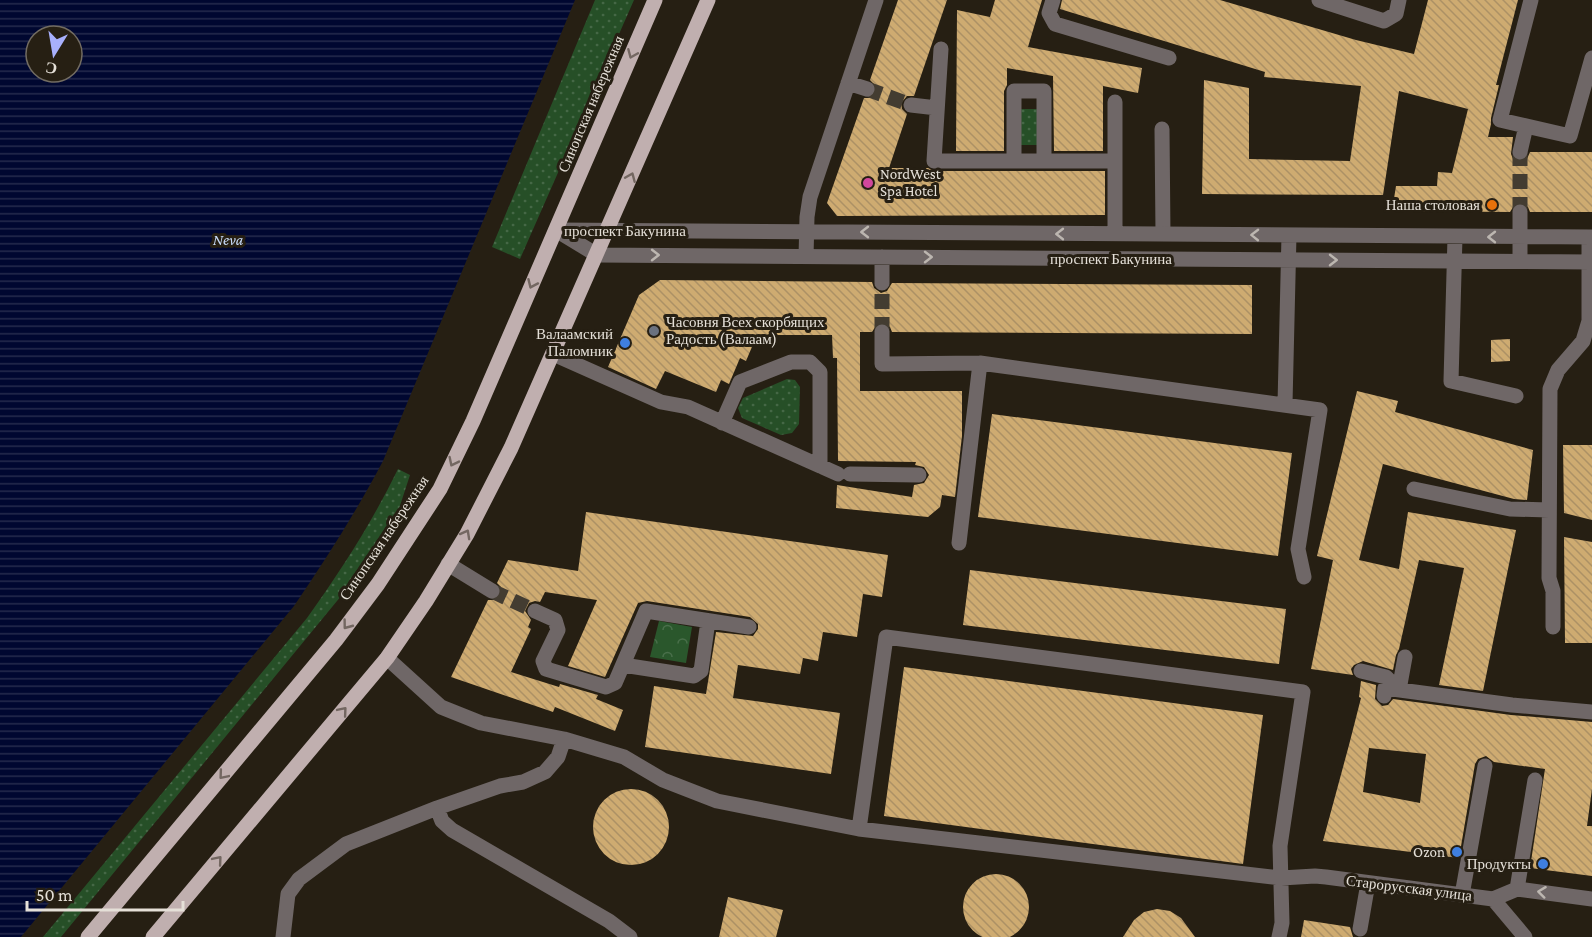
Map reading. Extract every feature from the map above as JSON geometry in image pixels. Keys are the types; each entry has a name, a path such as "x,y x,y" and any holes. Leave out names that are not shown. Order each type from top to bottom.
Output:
{"main road":[{"name":"Синопская набережная","path":"88,937 336,640 378,584 440,489 473,421 655,0"},
{"path":"153,937 387,658 467,534 511,447 553,354 708,0"}],"street":[{"path":"806,256 810,197 876,0"},
{"path":"1053,0 1049,13 1055,24 1169,58"},
{"path":"1319,0 1384,21 1396,14 1400,0"},
{"path":"1531,0 1500,120 1570,136 1592,58"},
{"path":"941,50 934,161 1115,160"},
{"path":"848,83 867,90"},
{"path":"1014,161 1014,91 1044,91 1044,161"},
{"path":"1114,102 1115,234"},
{"path":"911,105 937,108"},
{"path":"1520,152 1526,126"},
{"path":"1162,129 1163,234"},
{"path":"1520,212 1520,261"},
{"name":"проспект Бакунина","path":"556,230 1590,237"},
{"name":"проспект Бакунина","path":"556,230 597,255 1590,262"},
{"path":"1285,404 1289,235"},
{"path":"1455,237 1451,381 1516,396"},
{"path":"1553,627 1552,591 1549,578 1550,389 1558,370 1583,341 1588,321 1590,237"},
{"path":"882,257 882,283"},
{"path":"882,332 882,364 980,363 1320,410 1298,549 1304,577"},
{"path":"553,354 661,402 688,407 820,466 844,474 919,475"},
{"path":"722,423 740,382 791,362 810,362 820,372 820,466"},
{"path":"958,543 980,363"},
{"path":"1414,489 1510,509 1549,510"},
{"path":"448,564 492,591"},
{"path":"535,611 555,620 558,630 543,661 546,669 606,687 615,683 646,611 749,627"},
{"path":"623,665 694,676 701,671 708,621"},
{"path":"859,829 886,637 1304,692 1280,846 1282,923 1279,937"},
{"path":"1399,690 1405,657"},
{"name":"Старорусская улица","path":"387,658 441,707 481,723 564,739 624,757 663,780 717,801 859,829 1281,878 1326,877 1492,899 1517,889 1592,899"},
{"path":"1361,671 1386,677 1399,690"},
{"path":"1384,696 1385,688 1512,705 1592,712"},
{"path":"283,937 288,894 299,879 346,844 437,808 500,786 523,782 545,772 558,757 564,739"},
{"path":"1462,895 1485,766"},
{"path":"1517,889 1535,780"},
{"path":"437,808 442,820 453,830 609,921 630,937"},
{"path":"1360,929 1368,883"},
{"name":"Старорусская улица","path":"1492,899 1525,937"}],"green space":[{"path":"595,0 634,0 520,259 492,247"},
{"path":"1021,109 1037,109 1037,145 1021,145"},
{"path":"787,379 795,380 800,387 799,424 792,433 781,435 742,418 738,408 743,398"},
{"path":"398,469 410,475 395,521 360,573 61,937 43,937 307,618 355,546"},
{"path":"659,621 692,627 686,663 650,657"}],"water":[{"name":"Neva","path":"0,0 575,0 383,461 362,499 294,606 21,937 0,937"}],"building":[{"path":"898,0 947,0 914,96 907,96 901,103 902,109 907,114 889,168 928,168 934,171 1105,171 1105,215 837,216 827,203 864,98 870,98 876,92 876,86 870,80"},
{"path":"995,0 1042,0 1028,47 1142,68 1138,93 1103,86 1103,151 1054,151 1053,76 1007,68 1007,85 1004,91 1004,151 956,151 957,10 990,17"},
{"path":"1062,0 1220,0 1356,40 1414,54 1428,0 1518,0 1496,85 1499,85 1488,137 1513,137 1511,154 1518,162 1527,159 1530,152 1592,152 1592,212 1530,212 1528,207 1521,202 1515,204 1510,212 1392,211 1396,186 1437,186 1438,172 1452,173 1468,109 1399,91 1383,195 1202,194 1204,80 1249,88 1249,159 1350,161 1361,86 1264,77 1265,72 1060,9"},
{"path":"660,280 872,282 874,288 881,293 887,291 892,283 1252,285 1252,334 892,332 890,327 883,322 877,324 872,332 860,332 860,391 962,391 962,436 955,497 942,495 940,507 928,517 836,508 837,485 912,497 914,485 924,483 929,475 924,467 915,465 916,462 838,461 837,358 833,358 832,335 757,335 746,361 740,358 729,384 721,380 716,392 665,371 656,389 608,367 639,295"},
{"path":"1510,339 1510,361 1491,362 1491,340"},
{"path":"1357,391 1398,401 1395,412 1533,450 1527,500 1514,499 1383,464 1359,560 1399,569 1408,512 1516,530 1483,691 1439,685 1464,568 1419,560 1393,670 1363,661 1351,669 1353,675 1311,669 1333,560 1317,556"},
{"path":"992,414 1292,453 1278,556 978,517"},
{"path":"1563,445 1592,445 1592,520 1564,513"},
{"path":"586,512 888,555 882,597 863,594 857,637 823,632 818,661 803,658 800,674 738,665 733,698 840,713 831,774 645,747 654,686 706,694 716,632 753,636 758,629 758,624 750,617 647,601 638,603 605,677 568,666 597,600 545,592 540,602 529,603 525,611 531,620 528,627 531,629 511,672 559,687 560,684 598,695 596,699 623,710 615,731 555,707 553,712 451,677 488,600 496,600 501,596 501,587 497,583 508,560 578,571"},
{"path":"1564,537 1592,542 1592,643 1565,643"},
{"path":"970,570 1286,609 1279,664 963,625"},
{"path":"904,667 1263,715 1243,864 884,816"},
{"path":"1361,681 1376,685 1375,699 1382,706 1388,705 1393,699 1511,715 1592,722 1592,789 1587,826 1592,826 1592,876 1530,868 1545,769 1494,762 1486,756 1478,759 1475,764 1459,858 1323,841 1361,698 1359,697","holes":["1369,748 1426,754 1420,803 1363,792"]},
{"path":"631,789 645,792 658,800 666,813 669,827 666,841 658,854 645,862 631,865 617,862 604,854 596,841 593,827 596,813 604,800 617,792"},
{"path":"996,874 1008,877 1019,884 1026,895 1029,907 1026,919 1019,930 1008,937 996,940 984,937 973,930 966,919 963,907 966,895 973,884 984,877"},
{"path":"728,897 783,910 776,937 719,937"},
{"path":"1157,909 1170,911 1181,918 1195,937 1123,937 1134,920 1144,912"},
{"path":"1304,920 1350,927 1353,937 1301,937"}],"tunnel":[{"path":"867,89 911,105"},
{"path":"1520,152 1520,212"},
{"path":"882,283 882,332"},
{"path":"492,591 535,611"}],"place":[{"name":"NordWest Spa Hotel","path":"868,183"},
{"name":"Наша столовая","path":"1492,205"},
{"name":"Часовня Всех скорбящих Радость (Валаам)","path":"654,331"},
{"name":"Валаамский Паломник","path":"625,343"},
{"name":"Ozon","path":"1457,852"},
{"name":"Продукты","path":"1543,864"}]}
